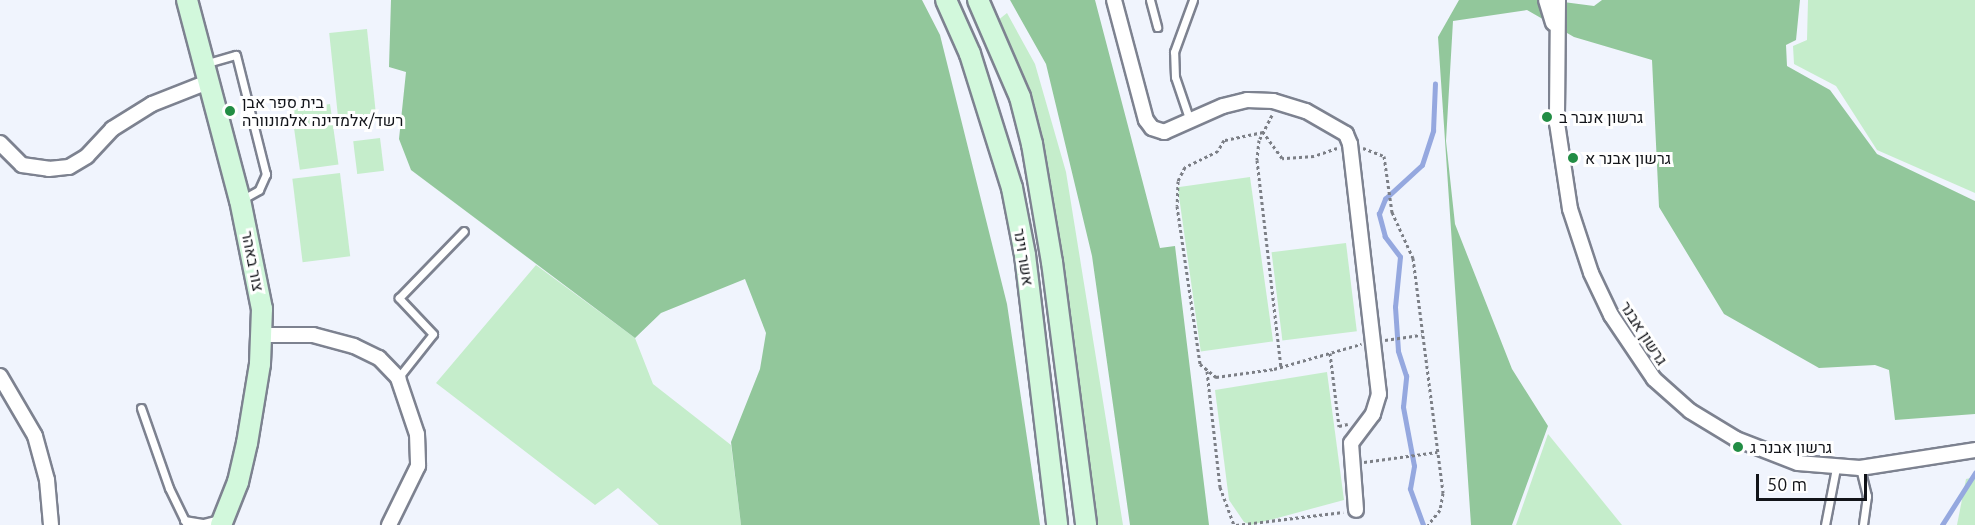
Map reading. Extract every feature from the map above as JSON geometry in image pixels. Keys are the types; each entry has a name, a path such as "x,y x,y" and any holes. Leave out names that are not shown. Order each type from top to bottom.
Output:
{"main road":[{"name":"צור באהר","path":"187,0 240,200 262,309 262,335 247,443 223,521"},
{"name":"אשר וינר","path":"946,0 970,54 1012,188 1025,255 1057,525"},
{"name":"אשר וינר","path":"978,0 1013,78 1032,144 1052,262 1086,525"}],"street":[{"path":"1114,0 1146,120 1152,128 1164,132 1247,100 1278,103 1335,124 1350,144 1379,394 1378,405 1351,444 1349,464 1356,510"},
{"name":"גרשון אבנר","path":"1546,0 1555,36"},
{"name":"גרשון אבנר","path":"1558,0 1555,36 1557,123 1570,209 1591,273 1633,352 1654,379 1690,411 1736,439 1798,463 1836,468 1860,468 1975,450"},
{"path":"0,142 22,165 49,170 69,167 87,156 112,129 206,73"},
{"path":"262,335 313,335 354,346 379,358 398,378 417,434 418,466 389,525"},
{"path":"0,376 35,436 47,480 51,525"}],"lane":[{"path":"1150,0 1157,27"},
{"path":"1190,121 1175,77 1174,52 1193,0"},
{"path":"206,73 236,55 266,174 259,190 240,200"},
{"path":"398,378 433,334 399,298 464,231"},
{"path":"141,408 169,488 186,522 223,521"},
{"path":"1825,525 1836,468"},
{"path":"1860,468 1867,496 1863,525"}],"path":[{"path":"1278,103 1263,132 1257,160 1281,367"},
{"path":"1263,132 1282,158 1314,156 1350,144 1384,156 1392,212 1413,258 1443,493 1440,510 1428,525"},
{"path":"1263,132 1224,140 1218,151 1185,168 1178,181 1177,206 1200,364 1216,377 1281,367 1373,341 1422,335"},
{"path":"1330,353 1339,426 1368,421"},
{"path":"1207,369 1220,487 1235,525 1356,510"},
{"path":"1349,464 1437,452"}],"green space":[{"path":"391,0 922,0 940,35 1007,304 1040,525 741,525 731,442 760,369 766,333 745,279 661,313 635,338 411,170 399,139 406,72 389,67"},
{"path":"1010,0 1095,0 1160,248 1175,246 1209,525 1130,525 1092,256 1046,64"},
{"path":"1459,0 1548,0 1594,6 1602,0 1800,0 1796,40 1786,45 1787,66 1830,90 1877,154 1975,201 1975,414 1895,420 1889,370 1875,365 1819,368 1724,314 1659,207 1652,60 1574,37 1527,10 1453,21 1446,141 1455,224 1512,369 1548,426 1512,525 1471,525 1438,37"},
{"path":"1808,0 1975,0 1975,193 1877,150 1836,86 1794,64 1793,46 1807,40"},
{"path":"1007,13 1035,64 1066,172 1123,525 1094,525 1054,249 997,21"},
{"path":"367,29 376,115 338,119 329,33"},
{"path":"330,104 338,164 300,170 291,109"},
{"path":"380,138 384,171 357,174 353,141"},
{"path":"340,173 350,256 303,262 292,179"},
{"path":"1250,177 1273,341 1201,352 1178,187"},
{"path":"1346,243 1357,331 1282,340 1272,252"},
{"path":"536,265 635,338 653,384 731,445 741,525 659,525 618,488 595,505 436,383"},
{"path":"1327,372 1344,500 1251,525 1244,522 1229,500 1215,390"},
{"path":"1548,434 1622,525 1516,525"},
{"path":"1975,477 1975,525 1957,525 1966,479"}],"waterway":[{"path":"1423,525 1410,489 1414,466 1403,407 1406,376 1398,351 1395,307 1400,257 1385,237 1379,214 1385,199 1422,165 1433,131 1435,84"},
{"path":"1942,525 1975,473"}],"place":[{"name":"בית ספר אבן רשד/אלמדינה אלמונוורה","path":"230,111"},
{"name":"גרשון אנבר ב","path":"1547,117"},
{"name":"גרשון אבנר א","path":"1573,158"},
{"name":"גרשון אבנר ג","path":"1738,447"}]}
